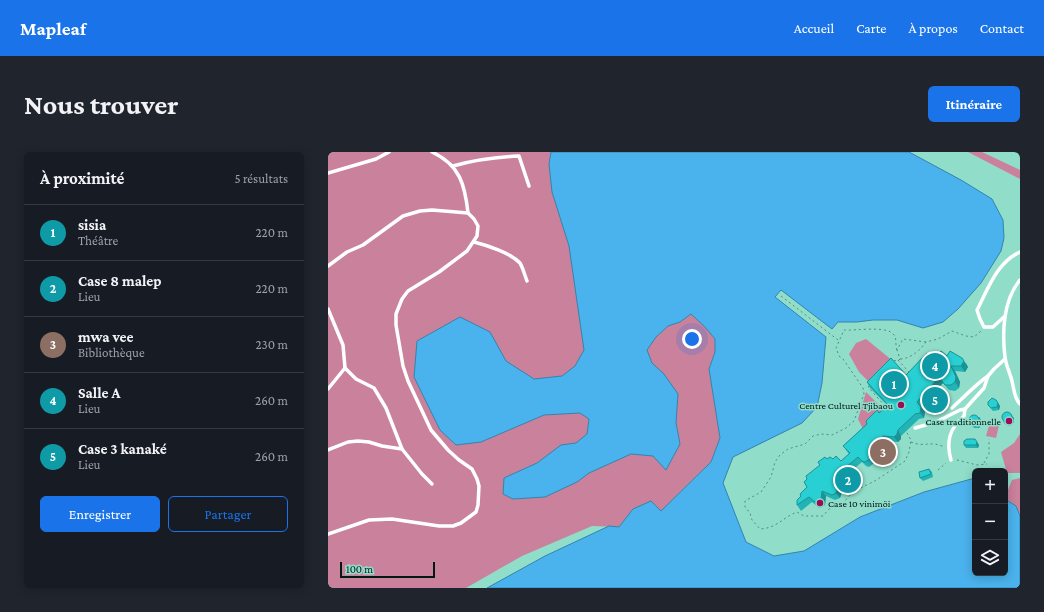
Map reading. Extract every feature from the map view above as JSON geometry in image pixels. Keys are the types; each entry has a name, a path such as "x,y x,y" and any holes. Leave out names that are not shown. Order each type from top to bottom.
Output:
{"lane":[{"path":"328,173 376,159 389,152"},
{"path":"328,534 370,520 392,519 439,526 453,526 461,523 476,512 478,506 479,486 472,469 448,450 431,430 408,381 403,366 396,325 396,314 398,307 408,291 439,272 467,251 477,236 478,226 468,213 458,172 448,161 432,152"},
{"path":"453,166 502,156 519,156 529,186"},
{"path":"328,266 348,252 363,245 403,216 432,210 468,213"},
{"path":"474,242 511,256 520,264 527,281"},
{"path":"1005,316 993,328 984,328 977,310 990,284 1006,261 1011,256 1020,252"},
{"path":"1020,280 1011,293 1005,316 1004,336 1005,359 1014,393 1020,404"},
{"path":"328,309 343,345 345,368 356,379 374,388 386,408 402,449 432,484"},
{"path":"952,408 1005,359"},
{"path":"328,389 345,368"},
{"path":"951,460 948,449 948,441 953,429 959,420 964,416 965,409 984,388 988,376"},
{"path":"915,428 936,422 965,409"},
{"path":"328,450 348,442 358,441 402,449"}],"path":[{"path":"781,296 838,340"},
{"path":"897,350 903,339 926,342 938,339 952,331 974,337 984,328"},
{"path":"901,359 895,345 896,340 894,334 888,330 844,330 836,348 846,365 860,383 864,394 854,421 846,428 832,435 821,434 813,436 805,444 788,449 780,455 767,483 761,492 745,501 745,507 750,513 752,520 760,529 768,529 777,525 782,519 797,512 804,516 823,516 828,509 843,503 854,491 875,481 905,461 911,442 906,432"},
{"path":"890,366 897,360 906,358 921,350 926,342"},
{"path":"897,360 911,374"},
{"path":"873,382 868,387 887,408"},
{"path":"984,464 988,454 989,439"},
{"path":"911,442 920,446 934,443 948,449"},
{"path":"938,470 951,460 959,460 976,464 987,464"}],"shaded area":[{"path":"328,152 560,152 647,349 656,337 668,326 680,322 691,314 715,339 715,352 709,369 720,438 711,462 661,511 633,509 619,527 592,526 522,556 466,588 328,588"},
{"path":"968,152 982,152 1020,170 1020,179"},
{"path":"866,339 893,361 870,383 859,372 849,354 856,343"},
{"path":"866,392 883,409 863,429 858,419"},
{"path":"991,419 1000,421 996,438 986,436"},
{"path":"1020,434 1020,473 1008,473 1008,468 1006,468 1001,452 1014,443"},
{"path":"1020,478 1020,516 1016,506 1008,501 1008,490 1012,480"}],"water":[{"path":"551,152 909,152 961,180 992,199 1003,220 1004,238 1001,251 981,283 958,309 943,322 923,328 897,320 838,322 832,329 781,290 775,297 826,337 822,383 817,407 802,423 733,457 723,483 746,542 774,556 804,551 860,517 924,492 972,479 972,576 1008,576 1008,501 1016,506 1020,516 1020,588 487,588 545,556 609,526 619,527 633,509 651,501 661,511 711,462 720,438 709,369 715,352 715,339 691,314 680,322 668,326 656,337 647,350 652,363 664,374 678,394 676,423 680,444 666,470 653,456 631,454 589,473 577,482 545,497 513,499 503,494 504,478 537,463 561,445 576,443 587,434 589,419 580,413 544,415 481,442 456,445 440,430 414,377 417,341 460,317 490,332 506,361 534,379 562,376 575,366 584,350 569,246 552,192 549,164"}],"building":[{"path":"933,351 938,355 941,351 947,356 950,351 962,358 964,361 961,366 951,366 956,377 955,382 951,385 945,385 939,377 931,386 936,392 935,397 929,399 924,394 917,402 921,407 920,413 915,414 898,430 894,437 883,436 886,445 883,452 871,452 870,459 865,462 858,457 845,468 849,474 848,478 845,480 836,479 838,487 836,493 832,495 822,491 821,499 818,502 815,502 809,497 797,505 797,500 801,496 800,494 807,487 804,482 807,479 806,476 820,465 818,462 825,457 827,459 830,457 833,459 836,456 841,461 850,453 843,446 867,424 866,421 877,410 879,413 888,405 867,382 891,358 906,375 927,353 929,355"},
{"path":"992,398 998,403 997,407 991,408 988,405 988,402"},
{"path":"1005,412 1009,412 1011,413 1011,421 1005,422 1002,419 1002,415"},
{"path":"972,415 976,415 978,416 978,424 972,425 969,422 969,418"},
{"path":"967,439 975,439 977,442 976,445 964,445 964,441"},
{"path":"929,469 931,474 920,478 919,472"}],"place":[{"name":"Salle A","path":"935,366"},
{"name":"sisia","path":"894,384"},
{"name":"Case 3 kanaké","path":"935,400"},
{"name":"Centre Culturel Tjibaou","path":"901,405"},
{"name":"Case traditionnelle","path":"1009,421"},
{"name":"mwa vee","path":"883,452"},
{"name":"Case 8 malep","path":"848,480"},
{"name":"Case 10 vinimöi","path":"820,503"}]}
